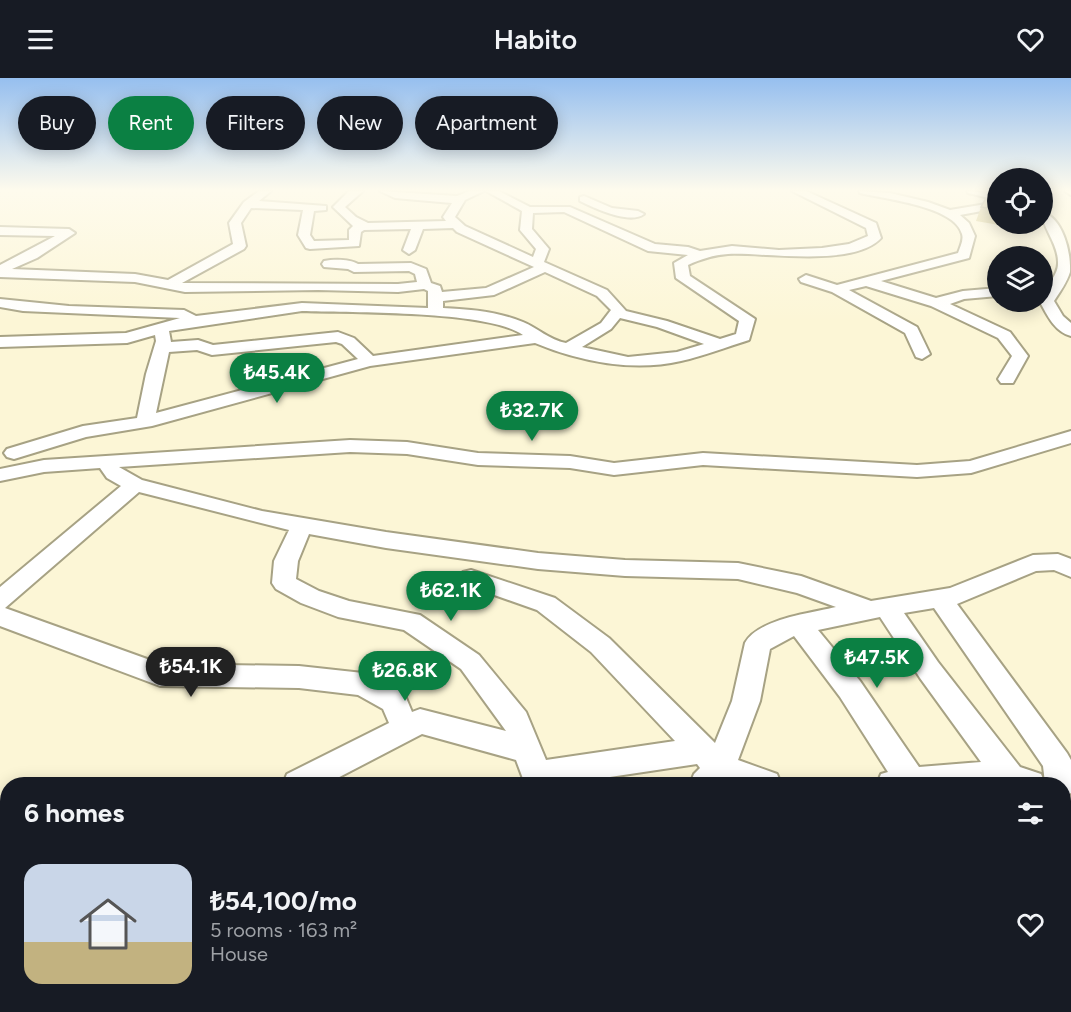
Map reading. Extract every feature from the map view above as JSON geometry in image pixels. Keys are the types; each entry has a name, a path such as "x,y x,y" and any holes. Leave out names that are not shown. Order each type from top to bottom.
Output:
{"street":[{"path":"0,272 66,235"},
{"path":"170,285 197,267 240,246 238,235"},
{"path":"304,235 310,245 355,243 355,235"},
{"path":"409,250 415,235"},
{"path":"477,235 602,293 619,310 606,326 568,349"},
{"path":"530,235 543,249 542,265"},
{"path":"623,235 653,248 688,251 699,255"},
{"path":"0,342 127,338 195,321 302,307 436,313 501,320 520,326 537,338 568,349 628,362 679,357 743,337 747,319 683,278 681,263 699,255 723,250 778,254 830,251 863,246 875,238 874,235"},
{"path":"837,289 964,255 968,235"},
{"path":"1053,287 1065,267 1058,235"},
{"path":"0,252 32,255"},
{"path":"329,264 352,265 354,268 411,267 421,272 425,285"},
{"path":"435,297 489,292 542,265"},
{"path":"0,272 46,276 135,278 185,288 318,286 364,288 425,285 435,289 436,313"},
{"path":"1,304 46,276"},
{"path":"806,279 837,289 912,330 922,354"},
{"path":"866,281 936,303 1004,335 1020,356 1007,379"},
{"path":"936,303 963,295 987,293"},
{"path":"1,304 35,309 184,314 195,321"},
{"path":"1052,312 1071,331"},
{"path":"617,313 662,324 719,344"},
{"path":"145,422 154,374 162,348 162,328"},
{"path":"162,348 198,345 212,350 338,337 348,341 369,361"},
{"path":"7,450 83,432 145,422 369,361 537,338"},
{"path":"0,475 44,466 350,446 407,448 478,459 570,462 607,469 703,459 917,471 971,466 1071,437"},
{"path":"7,450 44,466"},
{"path":"106,462 122,480 135,485 262,518 386,540 538,561 625,568 738,571 801,585 878,608 1016,777"},
{"path":"0,601 135,485"},
{"path":"302,525 286,561 284,583 310,597 347,610 411,622 470,662 516,721 534,770"},
{"path":"709,768 746,701 758,643 786,628 878,608 954,596 1034,563 1058,562 1071,569"},
{"path":"471,578 546,604 600,645 709,768"},
{"path":"940,599 1057,762 1059,777"},
{"path":"0,616 160,675 299,677 363,684 394,701 405,728"},
{"path":"800,625 850,689 898,777"},
{"path":"311,777 420,720 534,770 709,768 741,777"},
{"path":"970,777 988,777"}]}
